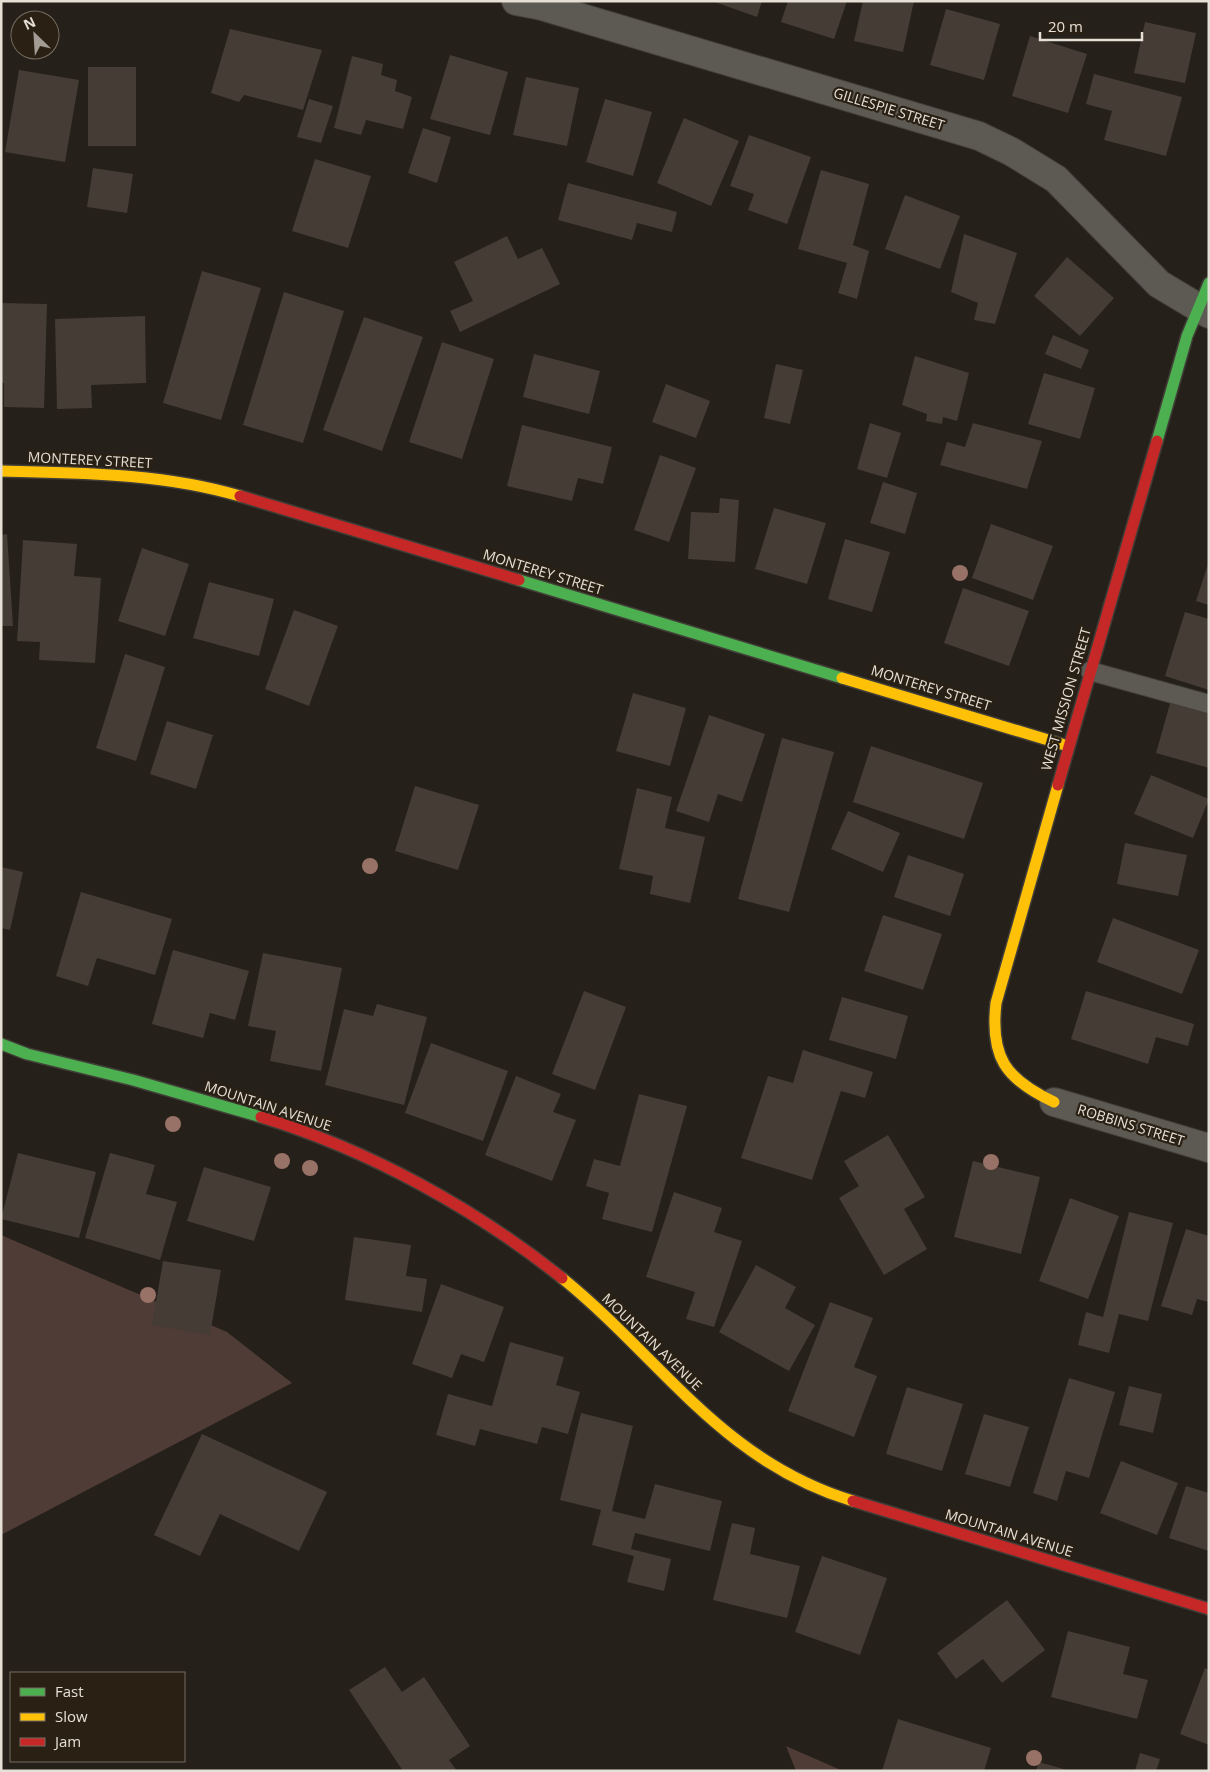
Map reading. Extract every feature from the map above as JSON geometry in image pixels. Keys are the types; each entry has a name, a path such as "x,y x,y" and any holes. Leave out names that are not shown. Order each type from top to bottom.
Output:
{"street":[{"name":"GILLESPIE STREET","path":"516,1 542,6 979,136 1012,152 1056,179 1159,284 1203,311"},
{"name":"WEST MISSION STREET","path":"1054,1102 1032,1093 1016,1081 1002,1066 995,1046 992,1025 996,1003 1090,671 1203,311 1209,282"},
{"name":"MONTEREY STREET","path":"1,471 135,474 217,490 1068,746"},
{"name":"MOUNTAIN AVENUE","path":"1,1044 27,1054 203,1100 312,1134 395,1171 482,1220 562,1277 624,1332 690,1400 734,1440 784,1473 840,1497 1209,1609"},
{"name":"ROBBINS STREET","path":"1054,1102 1209,1148"}],"lane":[{"path":"1090,671 1209,704"}],"shaded area":[{"path":"1,1235 227,1332 292,1383 1,1535"},
{"path":"786,1746 843,1771 796,1771"}],"building":[{"path":"712,1 762,1 757,17"},
{"path":"788,1 847,1 834,39 781,22"},
{"path":"863,1 914,1 903,52 854,41"},
{"path":"946,9 1000,24 984,80 930,65"},
{"path":"1145,22 1196,33 1185,83 1134,73"},
{"path":"230,29 322,50 303,110 244,95 239,102 211,93"},
{"path":"1030,36 1087,54 1068,113 1012,96"},
{"path":"450,55 508,72 490,135 430,119"},
{"path":"352,56 383,64 381,75 397,80 395,91 412,97 403,129 366,120 361,135 334,128"},
{"path":"88,67 136,67 136,146 88,146"},
{"path":"19,70 79,80 65,162 5,152"},
{"path":"1094,74 1182,97 1166,156 1104,140 1112,111 1086,104"},
{"path":"526,77 579,88 567,146 513,135"},
{"path":"309,99 333,106 321,143 297,137"},
{"path":"605,99 652,112 633,176 586,162"},
{"path":"684,118 739,141 711,206 657,183"},
{"path":"423,128 451,137 437,183 408,173"},
{"path":"749,135 811,157 787,224 748,210 754,194 730,186"},
{"path":"315,159 371,176 348,248 292,231"},
{"path":"93,168 133,174 127,213 87,207"},
{"path":"821,170 869,184 853,245 869,251 857,299 838,293 847,263 798,249"},
{"path":"568,183 677,212 672,232 637,223 632,240 558,220"},
{"path":"905,195 960,216 940,269 885,249"},
{"path":"964,234 1017,253 995,324 974,320 978,303 951,292"},
{"path":"507,236 518,259 542,248 560,284 460,332 450,311 473,301 454,262"},
{"path":"1067,257 1114,298 1080,336 1034,296"},
{"path":"202,271 261,288 221,420 163,403"},
{"path":"284,292 344,311 303,443 243,425"},
{"path":"1,303 47,304 44,408 4,407 4,383 1,383"},
{"path":"145,316 146,383 91,385 92,408 57,409 55,319"},
{"path":"364,317 423,337 382,451 323,430"},
{"path":"1053,335 1089,350 1081,369 1045,354"},
{"path":"442,342 494,359 462,459 409,442"},
{"path":"534,354 600,371 589,414 523,397"},
{"path":"915,356 969,373 957,421 943,417 942,424 926,421 927,414 902,405"},
{"path":"776,364 803,370 790,424 764,418"},
{"path":"1044,373 1095,388 1080,439 1028,424"},
{"path":"666,384 710,401 696,438 652,422"},
{"path":"870,423 901,433 887,478 857,469"},
{"path":"973,423 1042,441 1027,489 940,465 947,442 965,447"},
{"path":"522,425 612,447 603,484 578,478 572,501 507,486"},
{"path":"660,455 696,468 669,542 634,530"},
{"path":"883,482 917,493 905,534 870,523"},
{"path":"720,498 739,500 735,562 688,559 691,512 719,513"},
{"path":"774,508 826,523 807,584 755,569"},
{"path":"991,524 1053,546 1033,600 972,578"},
{"path":"7,534 13,626 1,626 1,535"},
{"path":"845,539 890,552 872,612 828,599"},
{"path":"23,540 77,544 74,576 101,578 95,663 39,660 40,642 17,641"},
{"path":"142,548 189,564 165,636 118,621"},
{"path":"1209,561 1209,605 1196,601"},
{"path":"209,582 274,599 259,656 193,638"},
{"path":"963,588 1029,611 1009,666 944,643"},
{"path":"294,610 338,626 309,706 265,689"},
{"path":"1185,612 1209,619 1209,690 1165,676"},
{"path":"125,654 165,667 136,761 96,748"},
{"path":"633,693 686,708 670,766 616,751"},
{"path":"1171,700 1209,711 1209,768 1156,753"},
{"path":"709,715 765,734 742,802 718,794 709,822 676,811"},
{"path":"167,721 213,735 196,789 150,774"},
{"path":"782,738 834,752 789,912 738,899"},
{"path":"871,746 983,783 964,839 853,802"},
{"path":"1151,775 1209,799 1193,838 1134,814"},
{"path":"415,786 479,805 458,870 395,851"},
{"path":"637,788 672,797 665,828 705,837 690,903 650,894 653,876 619,869"},
{"path":"848,811 900,833 883,872 831,849"},
{"path":"1125,843 1187,855 1178,896 1117,884"},
{"path":"908,855 964,874 950,916 894,897"},
{"path":"1,867 23,872 10,930 1,928"},
{"path":"81,892 172,919 155,975 97,958 88,986 56,976"},
{"path":"883,915 942,934 923,990 864,971"},
{"path":"1113,918 1199,950 1182,994 1097,962"},
{"path":"173,950 249,971 235,1020 210,1013 203,1038 152,1024"},
{"path":"263,953 342,968 321,1071 270,1061 276,1031 248,1026"},
{"path":"584,991 626,1007 595,1090 552,1074"},
{"path":"1086,991 1194,1024 1188,1046 1156,1037 1148,1064 1071,1039"},
{"path":"842,997 908,1016 896,1059 829,1040"},
{"path":"377,1004 427,1017 404,1105 325,1085 344,1009 373,1016"},
{"path":"431,1043 508,1071 483,1141 405,1113"},
{"path":"803,1050 873,1072 865,1098 841,1091 812,1180 741,1158 768,1076 793,1083"},
{"path":"516,1076 561,1094 553,1112 576,1120 552,1181 485,1155"},
{"path":"639,1094 687,1106 652,1232 602,1219 609,1193 586,1186 594,1159 620,1166"},
{"path":"888,1135 925,1197 904,1209 927,1249 884,1275 839,1198 859,1186 844,1161"},
{"path":"18,1153 96,1172 79,1238 1,1219"},
{"path":"110,1153 155,1165 146,1194 177,1202 160,1260 85,1238"},
{"path":"973,1161 1040,1177 1021,1254 954,1237"},
{"path":"204,1167 271,1187 254,1241 187,1221"},
{"path":"674,1192 722,1208 714,1232 742,1241 714,1327 686,1319 695,1292 646,1277"},
{"path":"1070,1198 1119,1216 1088,1299 1039,1281"},
{"path":"1129,1212 1173,1223 1148,1321 1119,1314 1109,1353 1078,1345 1086,1312 1103,1317"},
{"path":"1186,1229 1209,1236 1209,1302 1197,1299 1192,1315 1161,1306"},
{"path":"354,1237 411,1245 406,1276 427,1279 422,1312 345,1300"},
{"path":"163,1261 221,1270 210,1335 152,1325"},
{"path":"756,1265 796,1287 785,1308 815,1325 789,1371 719,1332"},
{"path":"441,1284 504,1307 484,1362 461,1354 452,1378 412,1364"},
{"path":"830,1302 873,1318 854,1367 877,1376 854,1437 788,1411"},
{"path":"510,1342 564,1357 556,1385 580,1392 568,1434 542,1427 537,1444 480,1429 475,1446 436,1435 448,1394 492,1406"},
{"path":"1069,1378 1115,1392 1089,1478 1066,1471 1057,1501 1033,1493"},
{"path":"1129,1386 1162,1394 1153,1433 1119,1425"},
{"path":"907,1387 963,1404 942,1471 886,1454"},
{"path":"581,1413 633,1426 612,1511 645,1519 655,1484 722,1501 710,1551 635,1533 631,1549 671,1559 664,1591 627,1582 634,1556 592,1545 601,1510 560,1500"},
{"path":"984,1414 1029,1427 1010,1487 965,1474"},
{"path":"202,1434 327,1492 299,1551 220,1514 200,1556 154,1535"},
{"path":"1121,1461 1178,1483 1157,1535 1100,1513"},
{"path":"1186,1486 1209,1493 1209,1551 1169,1538"},
{"path":"732,1523 755,1528 750,1554 800,1566 787,1618 713,1600"},
{"path":"822,1556 887,1578 860,1655 795,1632"},
{"path":"1007,1600 1045,1650 1002,1683 983,1659 956,1679 937,1653"},
{"path":"1068,1631 1130,1647 1123,1674 1148,1680 1137,1719 1051,1697"},
{"path":"385,1667 402,1692 424,1677 470,1746 449,1760 457,1771 403,1771 349,1690"},
{"path":"1205,1668 1209,1670 1209,1745 1180,1734"},
{"path":"898,1719 991,1748 984,1771 882,1771"},
{"path":"1140,1753 1160,1759 1156,1771 1135,1771"},
{"path":"1039,1762 1067,1770 1067,1771 1036,1771"}],"traffic: fast":[{"path":"1157,441 1187,336 1209,283"},
{"path":"519,580 842,678"},
{"path":"1,1044 27,1054 133,1080 261,1117"}],"traffic: slow":[{"path":"1,471 92,474 151,479 211,488 240,496"},
{"path":"842,678 1068,746"},
{"path":"1054,1102 1023,1084 1004,1064 999,1052 995,1022 996,1003 1058,785"},
{"path":"562,1278 598,1309 696,1405 729,1434 766,1461 807,1483 853,1501"}],"traffic: jam":[{"path":"1058,785 1157,441"},
{"path":"240,496 519,580"},
{"path":"261,1117 341,1146 419,1184 493,1228 562,1278"},
{"path":"853,1501 1209,1609"}]}
